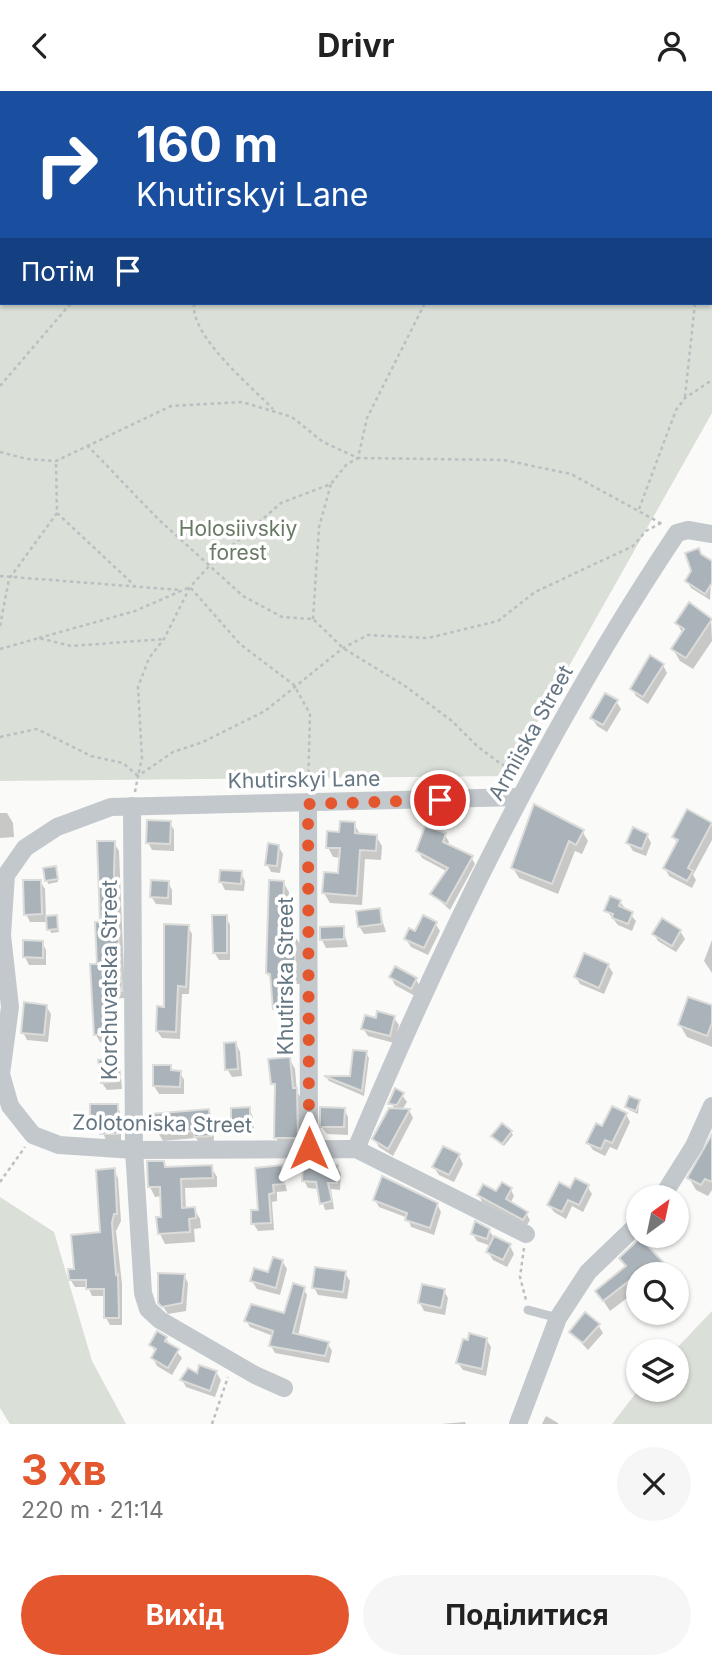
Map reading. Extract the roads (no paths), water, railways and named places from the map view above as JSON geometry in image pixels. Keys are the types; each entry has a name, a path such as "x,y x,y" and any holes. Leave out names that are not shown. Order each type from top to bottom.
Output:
{"street":[{"name":"Armiiska Street","path":"356,1149 416,1007 520,797 578,691 677,533 688,530 712,534"},
{"name":"Khutirskyi Lane","path":"132,806 520,797"},
{"name":"Khutirska Street","path":"308,804 309,1148"},
{"name":"Zolotoniska Street","path":"132,806 99,810 57,827 25,848 6,875 2,935 10,1007 1,1074 10,1106 33,1135 59,1145 134,1150 356,1149 526,1234"},
{"name":"Korchuvatska Street","path":"132,806 134,1150 142,1293 148,1309 160,1320 284,1388"},
{"path":"670,1185 694,1146 712,1106"},
{"path":"517,1424 558,1318 588,1272 626,1235"}],"lane":[{"path":"528,1310 558,1318"}],"park label":[{"name":"Holosiivskiy forest","path":"238,541"}]}
